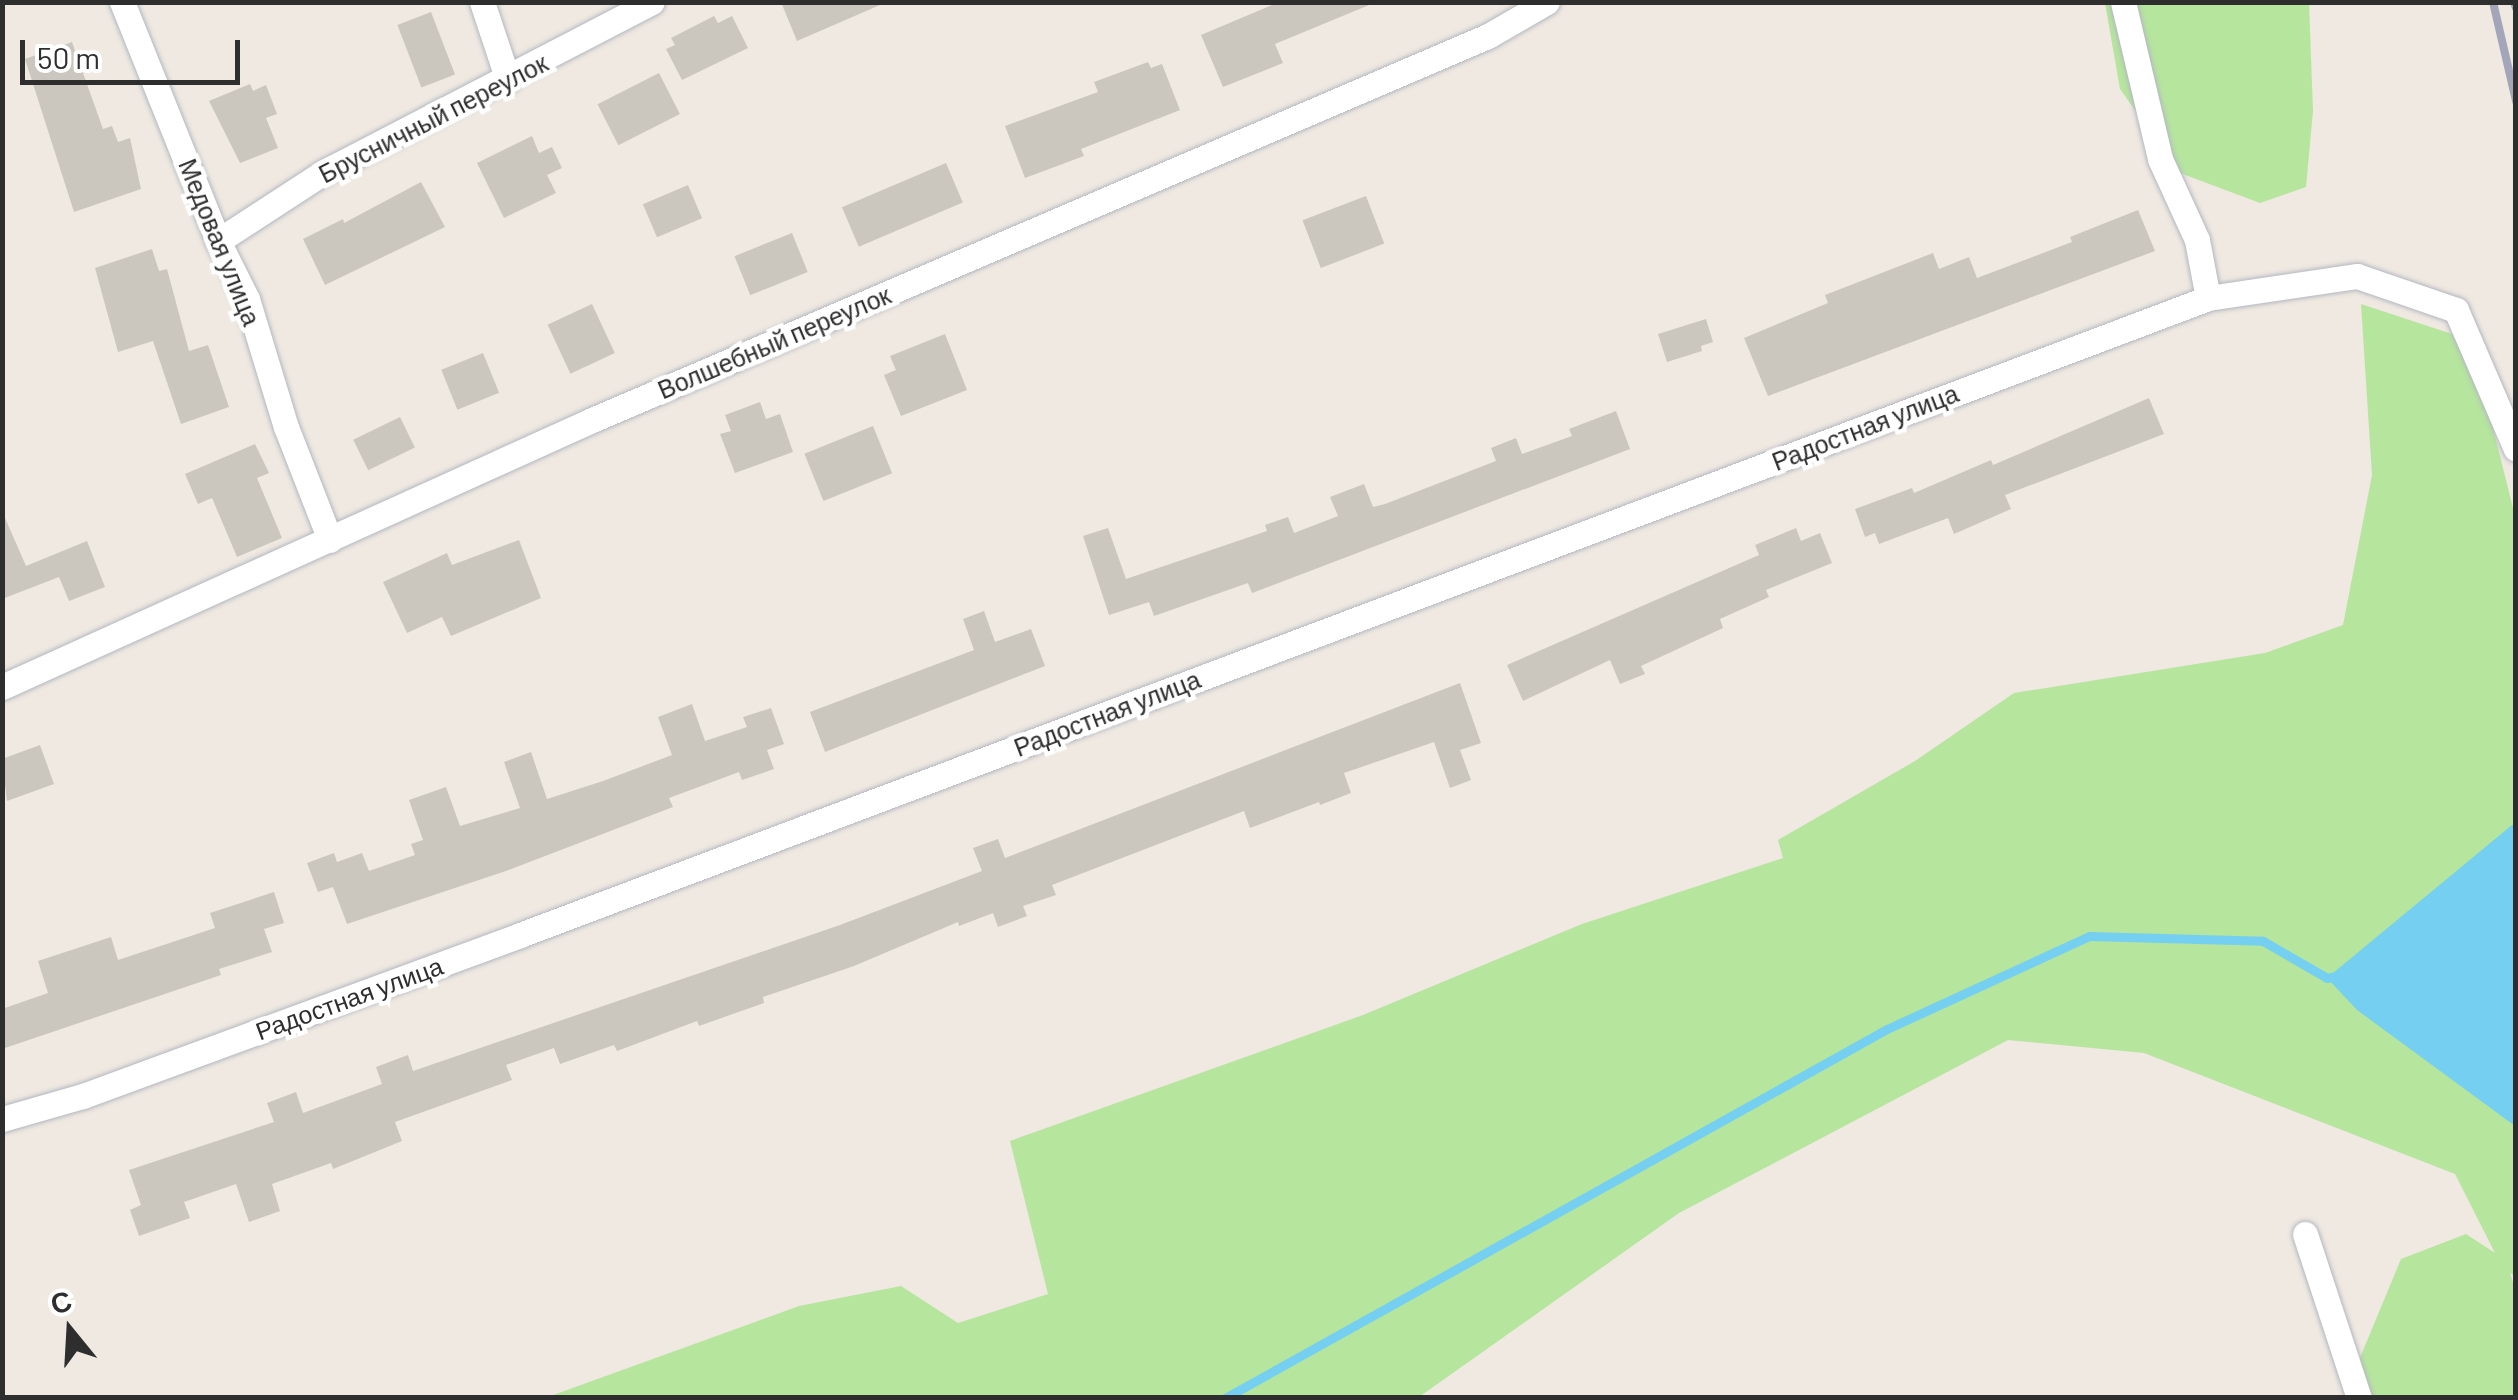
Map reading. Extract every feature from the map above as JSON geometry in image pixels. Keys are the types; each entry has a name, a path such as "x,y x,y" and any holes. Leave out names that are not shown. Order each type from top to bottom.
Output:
{"street":[{"name":"Медовая улица","path":"122,2 218,241 247,298 286,427 330,540"},
{"path":"482,2 508,80"},
{"name":"Брусничный переулок","path":"218,241 324,172 652,2"},
{"name":"Волшебный переулок","path":"2,687 610,412 1488,36 1548,2"},
{"path":"2123,2 2160,159 2197,240 2208,298"},
{"name":"Радостная улица","path":"2,1118 83,1096 520,934 2208,298 2357,276 2456,310 2516,449"},
{"path":"2305,1234 2360,1398"}],"green space":[{"path":"2105,3 2309,3 2313,111 2306,187 2260,203 2180,173 2120,89"},
{"path":"2361,304 2452,334 2485,396 2516,520 2515,1276 2510,1273 2515,1289 2515,1397 2367,1397 2357,1365 2401,1259 2466,1234 2495,1253 2455,1174 2144,1053 2008,1040 1679,1213 1419,1397 545,1398 799,1306 901,1286 958,1323 1048,1294 1010,1141 1363,1015 1582,924 1783,858 1778,840 1915,761 2014,693 2265,653 2343,625 2372,475"}],"water":[{"path":"2512,825 2516,827 2515,1126 2357,1010 2327,978"}],"building":[{"path":"781,2 887,2 797,41"},
{"path":"1279,2 1374,3 1275,44 1283,63 1223,87 1201,35"},
{"path":"431,12 455,75 421,87 397,25"},
{"path":"714,16 718,23 732,16 748,48 682,80 666,49 675,45 671,38"},
{"path":"72,42 103,129 112,126 118,142 130,138 141,189 74,212 25,59"},
{"path":"1148,62 1151,68 1162,64 1180,110 1081,149 1084,156 1025,178 1005,126 1098,92 1094,82"},
{"path":"659,73 680,114 618,145 598,104"},
{"path":"250,84 253,91 266,85 277,114 266,118 278,148 240,163 209,101"},
{"path":"532,136 539,153 552,147 562,168 547,175 556,193 504,218 477,163"},
{"path":"946,163 963,203 859,247 842,207"},
{"path":"421,182 445,227 325,285 303,239 343,219 344,223"},
{"path":"688,185 702,218 657,237 643,204"},
{"path":"1366,196 1384,244 1321,268 1303,220"},
{"path":"2138,210 2155,251 1768,396 1744,338 1828,303 1825,295 1933,253 1939,269 1969,257 1977,278 2072,242 2070,237"},
{"path":"792,233 808,272 750,295 735,256"},
{"path":"152,249 159,271 167,269 189,351 208,345 229,407 181,424 153,341 118,352 95,268"},
{"path":"592,304 615,353 570,374 548,325"},
{"path":"1706,319 1713,342 1701,346 1702,351 1667,362 1658,334"},
{"path":"945,334 967,390 901,416 884,375 896,370 890,356"},
{"path":"483,353 499,393 457,410 441,370"},
{"path":"2149,398 2164,434 2005,495 2011,509 1954,534 1948,518 1879,544 1875,533 1865,537 1855,509 1912,488 1914,493 1991,460 1993,465"},
{"path":"760,402 766,419 780,414 793,452 735,473 720,434 731,431 725,415"},
{"path":"1616,411 1630,449 1252,593 1248,583 1154,616 1149,602 1109,615 1083,536 1108,528 1126,579 1267,531 1265,525 1288,517 1294,533 1338,516 1330,497 1364,484 1373,507 1385,504 1496,461 1491,448 1516,438 1522,454 1572,436 1569,429"},
{"path":"400,417 415,448 368,470 353,440"},
{"path":"873,426 892,473 823,501 804,454"},
{"path":"255,444 269,473 257,478 282,538 237,557 212,498 198,504 185,474"},
{"path":"2,511 26,566 87,541 105,587 69,601 59,577 2,599"},
{"path":"1796,528 1801,541 1820,533 1832,563 1766,590 1769,597 1720,619 1723,628 1641,666 1645,674 1620,684 1610,660 1523,701 1507,665 1759,555 1755,545"},
{"path":"519,540 541,598 451,636 442,617 407,633 383,582 447,553 452,565"},
{"path":"984,611 995,642 1031,629 1045,666 825,752 810,712 974,650 963,619"},
{"path":"1460,683 1481,743 1460,750 1471,780 1450,788 1434,742 1344,773 1351,793 1320,805 1319,802 1250,828 1244,811 1052,885 1056,895 1023,906 1027,916 998,927 993,913 959,926 958,922 854,966 763,997 764,1003 699,1026 697,1021 617,1051 614,1045 560,1064 554,1048 506,1065 512,1080 395,1122 402,1141 333,1169 331,1163 272,1184 280,1211 249,1222 236,1184 184,1202 190,1218 139,1236 130,1210 141,1205 129,1170 274,1122 267,1103 296,1092 303,1113 382,1084 376,1067 408,1055 413,1071 840,925 982,871 973,848 998,839 1005,858"},
{"path":"692,704 705,741 747,727 743,717 771,708 784,744 767,750 774,769 742,780 739,772 669,798 673,807 506,871 347,924 333,887 318,892 307,863 334,853 337,862 362,853 369,871 415,855 411,844 423,840 409,800 446,787 460,826 520,808 504,762 531,752 547,799 603,781 672,755 658,717"},
{"path":"40,745 54,784 7,801 2,759"},
{"path":"274,892 284,923 264,929 272,952 219,969 221,975 2,1049 2,1009 48,993 38,961 111,937 118,960 215,928 210,913"}],"waterway":[{"path":"1225,1398 1887,1029 2089,936 2263,941 2327,978 2336,976"}],"railway":[{"path":"2493,2 2516,101"},
{"path":"2514,2 2516,8"}]}
